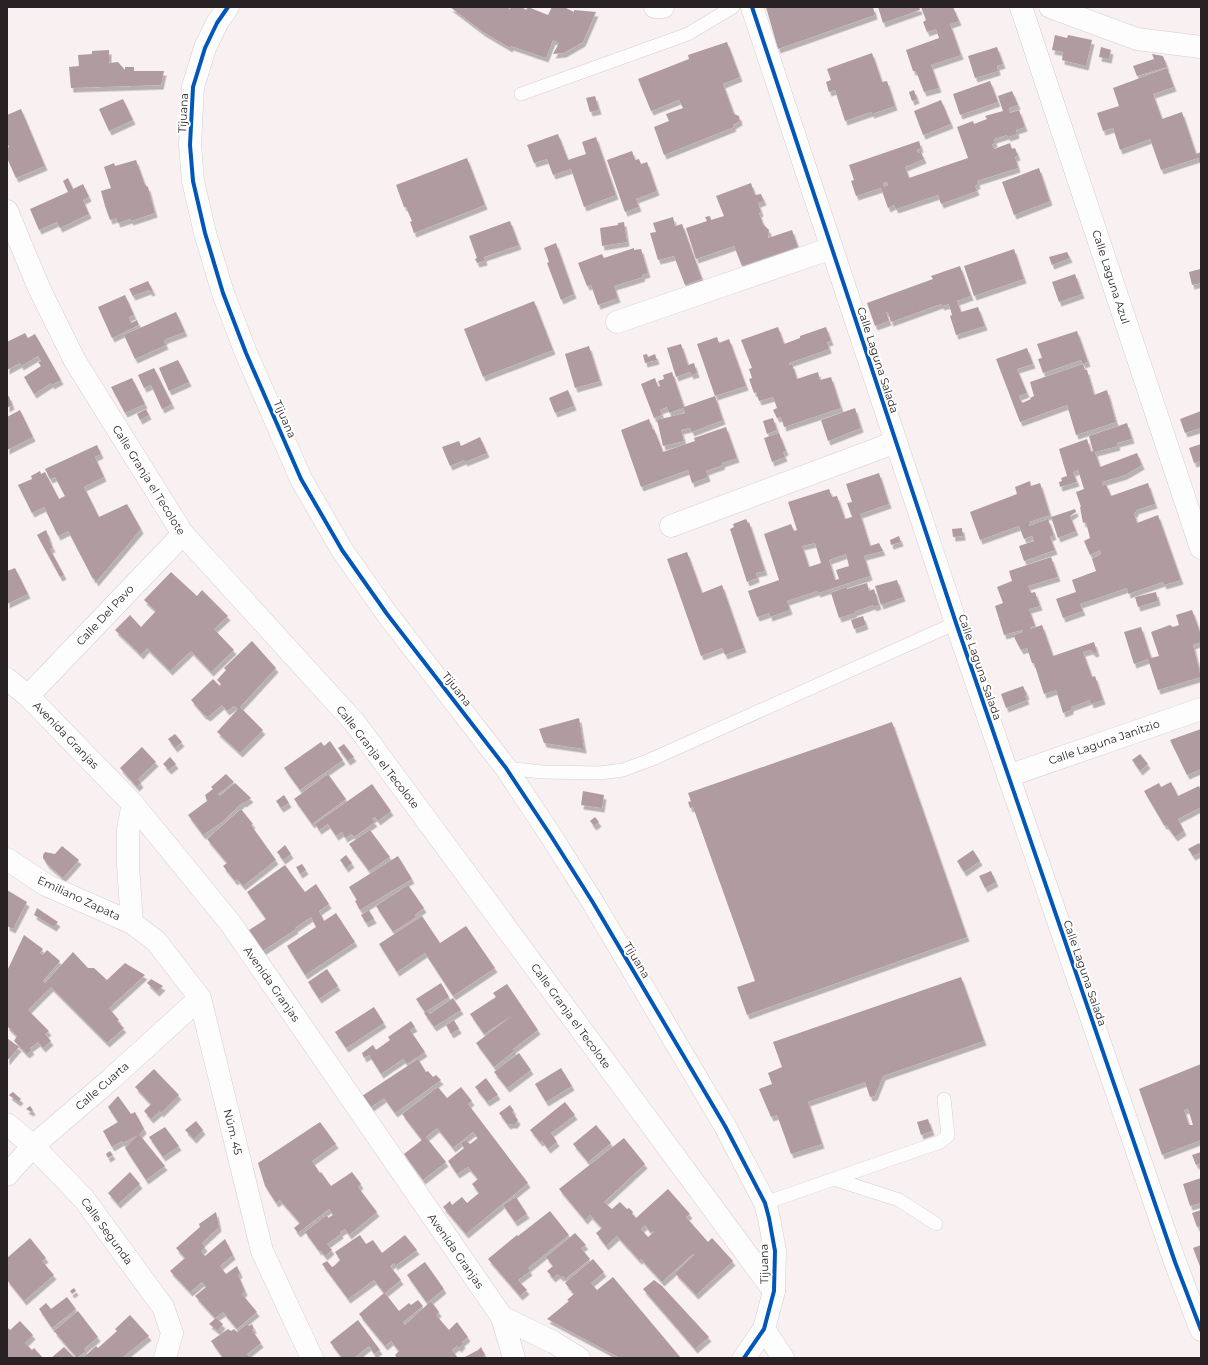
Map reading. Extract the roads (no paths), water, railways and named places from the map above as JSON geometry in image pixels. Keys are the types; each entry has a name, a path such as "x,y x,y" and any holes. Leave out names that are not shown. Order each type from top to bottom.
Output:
{"street":[{"name":"Tijuana","path":"228,7 217,23 205,48 193,87 190,145 193,181 205,233 223,293 246,354 301,479 342,550 387,614 506,768 592,901 725,1126 765,1204 775,1251 774,1291 764,1329 744,1358"},
{"path":"655,7 663,7"},
{"name":"Calle Laguna Salada","path":"752,7 956,624 1175,1262 1201,1330"},
{"name":"Calle Laguna Azul","path":"1021,7 1201,548"},
{"path":"1050,7 1137,40 1201,47"},
{"name":"Calle Granja el Tecolote","path":"7,211 39,288 75,361 183,534 355,723 774,1291"},
{"path":"617,322 832,248"},
{"path":"671,526 896,442"},
{"name":"Calle Del Pavo","path":"28,696 183,534"},
{"name":"Avenida Granjas","path":"7,679 28,696 133,804 231,924 502,1317 514,1358"},
{"name":"Calle Laguna Janitzio","path":"1008,776 1201,709"},
{"path":"132,923 128,865 128,829 133,804"},
{"name":"Emiliano Zapata","path":"7,859 46,885 132,923"},
{"name":"Núm. 45","path":"132,923 156,941 200,998 262,1251 312,1358"},
{"name":"Calle Cuarta","path":"7,1176 33,1146 111,1079 200,998"},
{"name":"Calle Segunda","path":"7,1124 33,1146 84,1199 163,1307 172,1333 165,1358"},
{"name":"Avenida Granjas","path":"502,1317 553,1342 578,1358"},
{"path":"764,1329 783,1358"}],"lane":[{"path":"521,94 688,34 733,7"},
{"path":"506,768 542,772 600,773 623,770 650,760 956,624"},
{"path":"765,1204 940,1142 948,1136 944,1099"},
{"path":"834,1180 899,1200 936,1224"}]}
